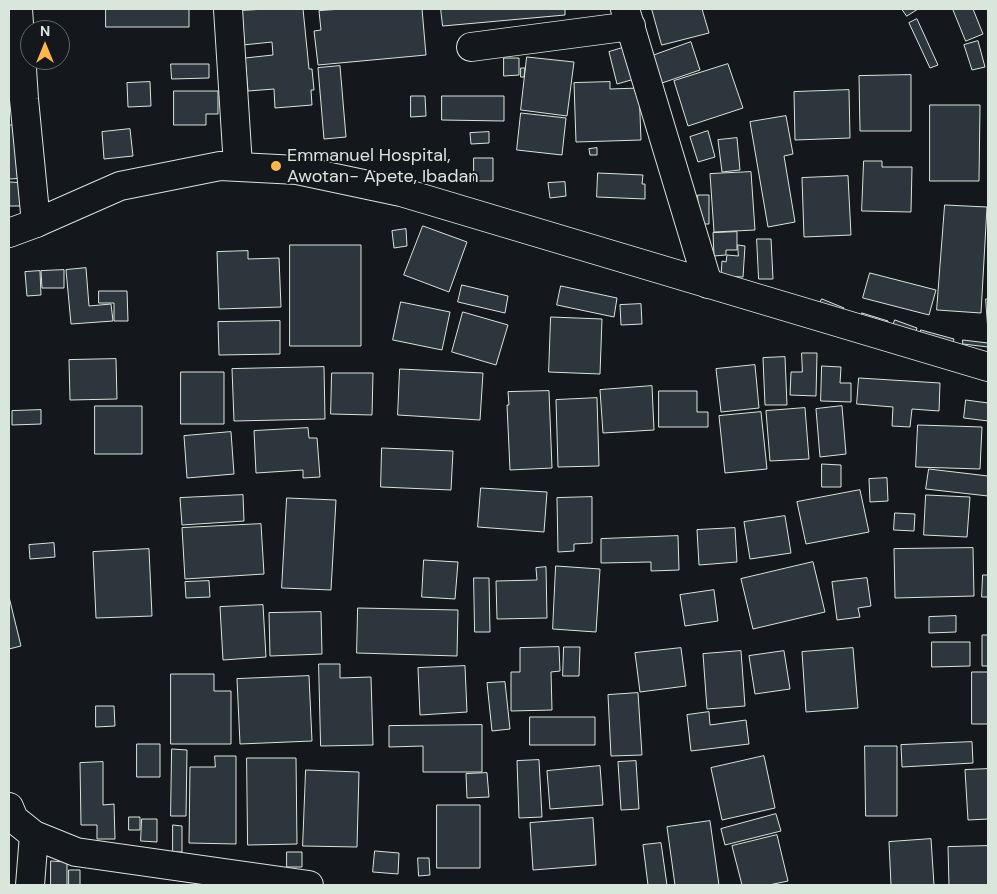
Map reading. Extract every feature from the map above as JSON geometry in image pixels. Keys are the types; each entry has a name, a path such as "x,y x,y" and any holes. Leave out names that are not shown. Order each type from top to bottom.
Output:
{"street":[{"path":"18,9 24,99 36,223"},
{"path":"228,9 238,166"},
{"path":"471,47 628,17 708,284"},
{"path":"9,233 120,186 220,166 297,170 401,192 988,367"},
{"path":"9,807 14,819 34,835 76,852 310,885"},
{"path":"30,885 34,835"}],"building":[{"path":"106,9 189,9 189,27 106,27"},
{"path":"303,9 309,69 312,69 314,90 311,90 312,105 275,108 274,89 248,91 245,58 273,55 272,42 243,45 240,11"},
{"path":"343,9 422,9 426,55 318,65 314,31 321,30 319,11"},
{"path":"441,9 565,9 565,15 443,26"},
{"path":"652,9 702,9 709,33 662,45"},
{"path":"902,9 918,9 907,16"},
{"path":"953,9 973,9 983,34 966,41"},
{"path":"917,19 938,65 930,68 909,23"},
{"path":"978,41 985,67 972,70 964,45"},
{"path":"691,42 700,70 662,83 652,56"},
{"path":"629,46 638,78 617,84 609,52"},
{"path":"527,57 574,62 567,116 521,110"},
{"path":"504,58 519,58 519,75 504,76"},
{"path":"171,64 209,64 209,78 172,79"},
{"path":"728,64 743,108 688,126 674,81"},
{"path":"340,66 346,137 324,139 318,68"},
{"path":"521,68 525,68 524,77 521,77"},
{"path":"911,75 911,131 860,131 859,76"},
{"path":"150,82 151,106 128,107 127,83"},
{"path":"610,82 610,89 639,88 641,140 576,142 574,83"},
{"path":"849,90 850,138 795,140 794,92"},
{"path":"174,91 218,91 218,114 206,114 206,125 174,125"},
{"path":"411,96 425,96 426,116 411,117"},
{"path":"442,96 504,96 504,121 442,120"},
{"path":"930,105 980,105 979,181 930,181"},
{"path":"521,113 566,118 562,155 517,150"},
{"path":"786,116 793,154 784,156 795,222 768,227 750,122"},
{"path":"9,125 26,125 26,178 9,179"},
{"path":"130,129 133,156 104,159 102,132"},
{"path":"708,131 715,157 698,162 690,137"},
{"path":"489,132 489,143 471,144 470,133"},
{"path":"737,138 740,170 722,172 718,140"},
{"path":"597,148 597,155 590,155 589,149"},
{"path":"474,158 493,158 493,181 474,181"},
{"path":"864,161 882,161 882,167 912,167 911,212 862,211"},
{"path":"751,172 755,230 714,232 710,174"},
{"path":"598,173 643,175 642,184 645,184 645,199 597,197"},
{"path":"848,176 851,235 804,237 802,178"},
{"path":"10,182 26,183 25,206 10,206"},
{"path":"565,182 566,196 550,198 548,183"},
{"path":"698,195 709,195 709,224 699,224"},
{"path":"945,205 987,207 981,313 937,310"},
{"path":"423,226 467,242 449,292 404,275"},
{"path":"406,229 407,246 394,248 392,231"},
{"path":"737,232 737,250 726,250 726,255 714,256 713,233"},
{"path":"757,239 771,239 773,279 759,279"},
{"path":"290,245 361,245 361,346 290,346"},
{"path":"738,245 745,246 743,277 721,276 722,261 726,262 727,255 738,256"},
{"path":"248,251 248,259 279,258 281,307 219,309 217,252"},
{"path":"86,268 89,306 111,304 113,321 71,324 66,270"},
{"path":"64,270 64,288 42,288 41,271"},
{"path":"40,271 41,295 27,296 25,272"},
{"path":"870,273 936,290 929,315 863,298"},
{"path":"462,285 508,296 505,313 458,302"},
{"path":"561,286 617,298 614,317 557,305"},
{"path":"99,291 127,291 128,321 114,321 114,303 99,303"},
{"path":"822,299 844,308 841,314 819,305"},
{"path":"986,299 988,299 988,331"},
{"path":"401,302 450,312 442,350 393,340"},
{"path":"641,304 642,324 621,325 620,305"},
{"path":"463,312 508,325 496,365 452,352"},
{"path":"862,313 888,321 887,326 860,318"},
{"path":"551,317 602,319 600,374 549,372"},
{"path":"895,320 917,328 915,334 893,326"},
{"path":"280,321 280,354 219,355 218,322"},
{"path":"921,330 954,339 953,343 920,334"},
{"path":"963,340 988,343 988,347 963,344"},
{"path":"802,353 817,353 816,396 790,395 791,372 802,372"},
{"path":"785,357 787,405 765,405 763,358"},
{"path":"116,359 117,399 70,400 69,360"},
{"path":"755,365 759,408 721,412 716,369"},
{"path":"822,366 841,367 840,383 851,383 851,402 821,401"},
{"path":"324,367 325,419 234,421 232,369"},
{"path":"400,369 483,373 480,420 398,415"},
{"path":"181,372 224,372 224,424 181,424"},
{"path":"332,373 373,373 372,415 331,414"},
{"path":"859,378 940,383 939,411 912,409 910,427 892,426 893,407 857,404"},
{"path":"652,386 654,430 603,433 600,390"},
{"path":"549,391 552,468 510,470 508,392"},
{"path":"659,391 697,391 697,412 708,412 708,427 659,427"},
{"path":"597,398 599,466 558,467 556,400"},
{"path":"966,400 988,403 988,421 964,418"},
{"path":"95,406 142,406 142,454 95,454"},
{"path":"842,406 846,454 820,457 816,409"},
{"path":"805,408 809,459 770,461 766,411"},
{"path":"41,410 41,424 12,425 12,411"},
{"path":"761,412 767,469 725,473 719,416"},
{"path":"918,425 982,427 980,469 916,467"},
{"path":"308,428 309,438 317,438 320,477 303,478 303,470 256,473 254,431"},
{"path":"231,432 234,474 187,478 184,436"},
{"path":"382,448 453,451 451,490 381,487"},
{"path":"822,464 841,465 841,487 822,487"},
{"path":"929,469 988,476 988,496 926,489"},
{"path":"887,478 888,501 870,502 869,479"},
{"path":"481,488 547,492 544,532 478,527"},
{"path":"860,490 869,532 806,544 797,502"},
{"path":"243,495 244,521 182,525 180,498"},
{"path":"926,495 970,497 967,537 924,535"},
{"path":"592,497 592,543 574,544 574,551 558,552 557,498"},
{"path":"287,498 336,500 331,590 282,588"},
{"path":"895,513 915,514 914,531 894,530"},
{"path":"785,516 791,553 750,559 744,522"},
{"path":"261,524 264,574 185,579 182,528"},
{"path":"735,528 737,562 699,565 697,530"},
{"path":"678,536 679,570 651,571 651,562 601,563 601,539"},
{"path":"54,543 55,557 30,559 29,545"},
{"path":"973,548 974,596 895,598 894,549"},
{"path":"149,549 152,616 96,618 93,552"},
{"path":"424,560 458,562 455,599 422,597"},
{"path":"813,562 825,612 753,629 741,579"},
{"path":"556,566 600,569 596,632 553,629"},
{"path":"546,567 547,618 497,619 496,581 537,580 536,568"},
{"path":"983,575 988,575 988,597 982,597"},
{"path":"474,578 489,578 490,632 475,632"},
{"path":"867,578 871,606 858,608 860,617 837,620 832,582"},
{"path":"209,581 210,597 186,598 185,582"},
{"path":"714,590 718,621 685,626 680,595"},
{"path":"9,597 21,646 9,649"},
{"path":"263,605 266,657 223,660 220,607"},
{"path":"358,608 458,610 457,656 357,653"},
{"path":"321,612 322,654 270,656 269,613"},
{"path":"956,616 956,632 929,633 929,617"},
{"path":"982,635 988,635 988,666 982,666"},
{"path":"932,642 970,642 970,666 932,667"},
{"path":"559,647 560,671 551,672 552,710 511,711 511,672 520,672 520,648"},
{"path":"564,647 580,647 579,676 563,676"},
{"path":"681,648 686,686 640,692 635,653"},
{"path":"853,648 858,708 806,712 802,652"},
{"path":"741,651 745,706 707,709 703,654"},
{"path":"784,651 790,689 755,694 749,656"},
{"path":"319,664 340,664 340,678 371,677 373,745 321,746"},
{"path":"465,666 467,712 420,715 418,668"},
{"path":"972,672 988,672 988,724 972,724"},
{"path":"171,674 214,674 214,691 231,691 231,744 171,744"},
{"path":"309,676 312,741 240,744 237,679"},
{"path":"505,682 510,729 492,731 487,683"},
{"path":"638,693 642,755 611,756 608,695"},
{"path":"96,706 114,706 115,726 96,727"},
{"path":"709,712 710,725 746,720 749,744 691,751 687,715"},
{"path":"530,717 595,717 595,745 530,745"},
{"path":"482,725 482,772 423,772 423,746 389,747 389,726"},
{"path":"972,742 973,763 902,767 901,745"},
{"path":"137,744 160,744 160,777 137,777"},
{"path":"865,746 897,746 897,816 866,816"},
{"path":"172,749 187,750 186,816 171,816"},
{"path":"215,756 236,756 236,844 189,843 190,767 215,767"},
{"path":"764,756 775,808 722,820 711,768"},
{"path":"247,758 296,758 297,844 248,845"},
{"path":"539,760 542,817 519,818 517,761"},
{"path":"636,761 639,809 621,810 618,762"},
{"path":"103,762 103,805 114,804 115,839 97,839 97,825 81,825 80,763"},
{"path":"600,766 603,805 550,809 547,771"},
{"path":"988,769 988,819 968,820 965,770"},
{"path":"306,770 359,772 357,847 303,846"},
{"path":"487,773 489,797 467,798 466,774"},
{"path":"437,805 480,805 480,868 437,868"},
{"path":"776,814 781,831 725,845 721,829"},
{"path":"129,817 140,817 140,830 129,830"},
{"path":"593,818 596,865 533,870 530,823"},
{"path":"142,819 157,819 157,842 141,841"},
{"path":"710,821 719,885 675,885 667,827"},
{"path":"173,825 182,826 182,852 173,852"},
{"path":"777,835 788,881 769,885 742,885 732,846"},
{"path":"931,839 934,885 891,885 889,842"},
{"path":"661,843 667,885 648,885 643,845"},
{"path":"988,846 988,885 949,885 948,847"},
{"path":"375,851 399,853 398,874 373,872"},
{"path":"287,852 302,852 302,867 287,867"},
{"path":"418,858 429,858 430,875 419,876"},
{"path":"51,861 67,862 67,885 51,885"},
{"path":"69,870 80,870 80,885 69,885"}],"place":[{"name":"Emmanuel Hospital, Awotan- Apete, Ibadan","path":"276,166"}]}
